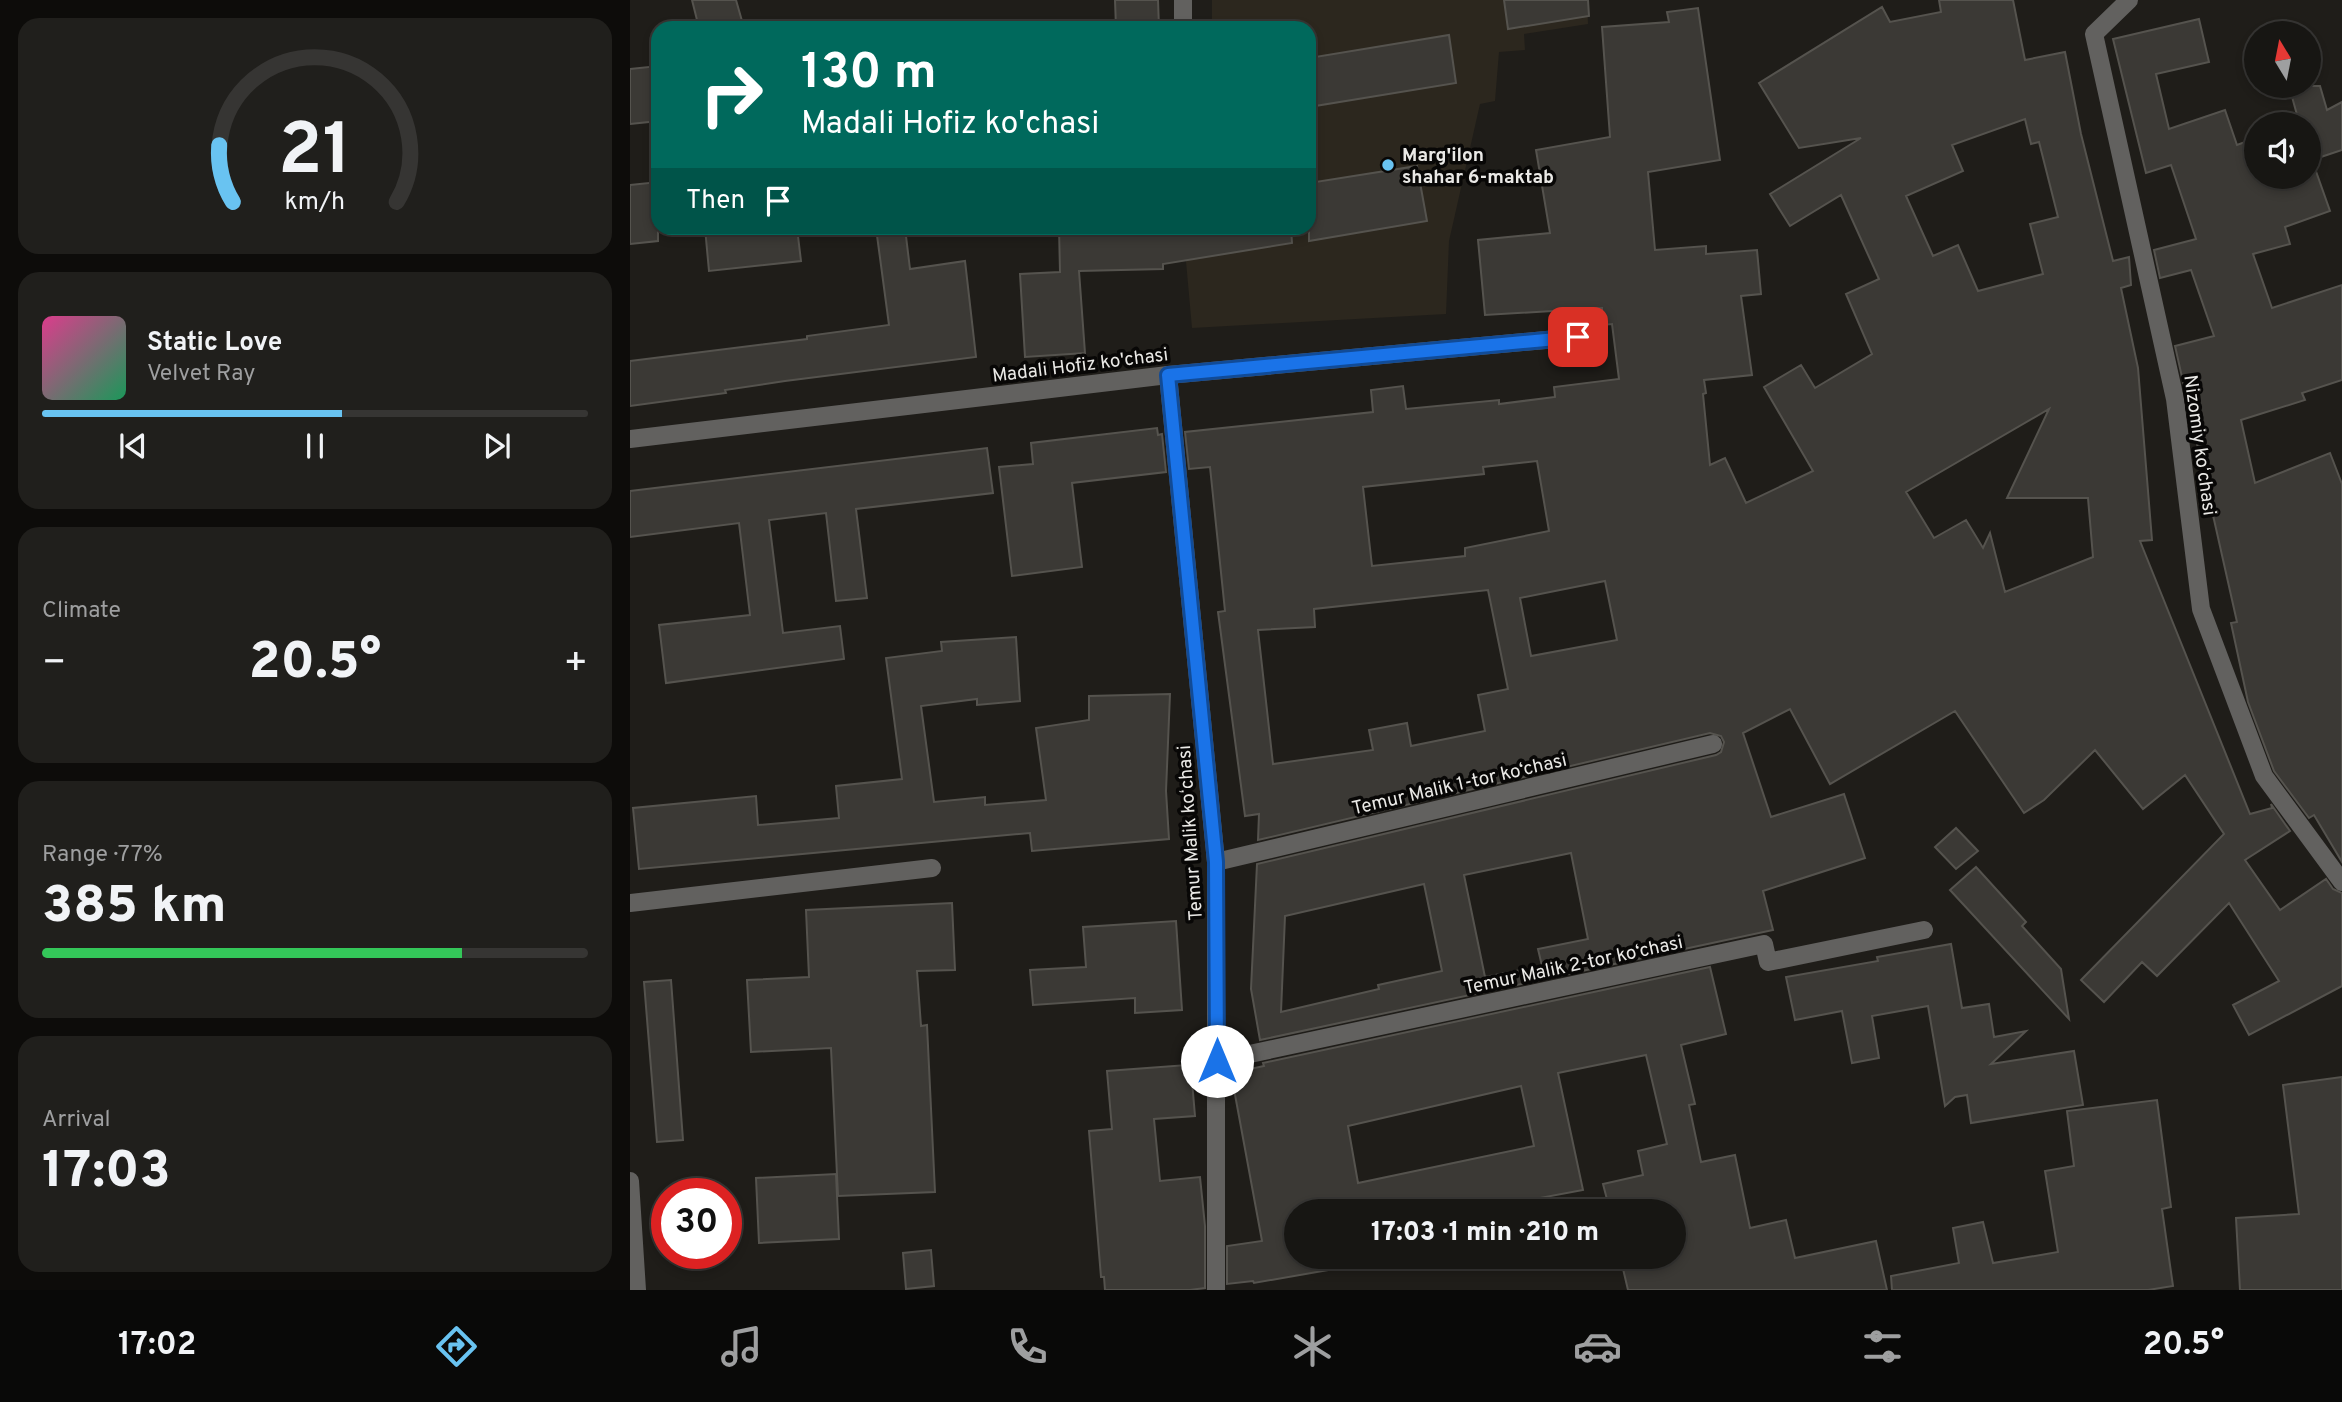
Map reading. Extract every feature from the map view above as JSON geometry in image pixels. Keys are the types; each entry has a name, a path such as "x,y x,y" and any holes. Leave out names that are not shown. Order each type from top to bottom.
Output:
{"street":[{"path":"1182,21 1183,0"},
{"name":"Nizomiy koʻchasi","path":"2129,0 2094,34 2175,399 2201,609 2264,776 2342,882"},
{"name":"Madali Hofiz ko'chasi","path":"630,439 1168,375 1578,337"},
{"name":"Temur Malik koʻchasi","path":"1168,375 1216,862 1216,1290"},
{"name":"Temur Malik 1-tor ko‘chasi","path":"1216,862 1713,744"},
{"path":"630,902 932,868"},
{"name":"Temur Malik 2-tor ko‘chasi","path":"1217,1061 1764,944 1768,962 1924,930"},
{"path":"630,1181 634,1284"}],"shaded area":[{"name":"Marg'ilon shahar 6-maktab","path":"1212,0 1587,0 1588,24 1524,34 1525,50 1499,52 1495,101 1480,104 1449,241 1446,314 1192,328 1184,235 1316,235 1316,21 1212,21"}],"building":[{"path":"692,0 736,0 742,21 697,21"},
{"path":"1115,0 1158,0 1159,21 1116,21"},
{"path":"1504,0 1588,0 1589,16 1508,29"},
{"path":"1939,0 2013,0 2025,60 2065,52 2081,134 2113,261 2129,257 2131,285 2121,288 2138,368 2152,540 2140,541 2250,814 2272,808 2271,804 2290,831 2245,860 2280,910 2326,879 2333,889 2342,893 2342,986 2249,1035 2233,1005 2279,981 2229,903 2157,976 2142,962 2104,1002 2081,980 2224,834 2185,775 2143,809 2095,750 2044,800 2024,813 1955,711 1830,784 1790,709 1743,733 1771,817 1844,794 1865,858 1763,891 1773,930 1260,1040 1251,989 1257,864 1716,755 1721,752 1724,742 1721,736 1710,733 1258,840 1259,814 1245,816 1218,612 1225,611 1210,467 1189,469 1185,432 1373,412 1371,390 1403,386 1406,409 1499,400 1499,404 1555,397 1554,387 1619,379 1612,324 1603,325 1602,308 1485,315 1478,240 1550,233 1536,150 1610,137 1602,27 1669,22 1667,12 1698,8 1720,160 1648,172 1655,250 1706,246 1706,254 1757,250 1761,294 1741,296 1752,375 1704,380 1710,465 1725,458 1746,503 1813,471 1764,387 1801,365 1815,388 1872,354 1846,294 1879,279 1841,195 1790,226 1770,194 1861,138 1799,148 1759,83 1882,7 1890,22 1941,12","holes":["2025,119 2031,144 2039,142 2058,217 2030,224 2043,274 1978,291 1958,245 1933,256 1906,196 1963,171 1952,145","2049,409 2007,498 2088,498 2093,557 2005,592 1990,533 1983,548 1966,520 1934,538 1906,492","1537,461 1549,531 1465,548 1465,556 1372,566 1363,487 1484,474 1483,467","1605,581 1617,640 1531,656 1520,598","1488,590 1508,689 1478,695 1485,731 1411,746 1407,723 1369,730 1373,750 1273,764 1258,630 1315,627 1314,609","1571,853 1588,939 1538,949 1542,966 1485,977 1464,875","1424,884 1442,971 1378,985 1379,989 1281,1012 1285,916"]},
{"path":"2199,19 2209,62 2156,74 2169,129 2225,110 2237,145 2244,142 2244,189 2321,189 2321,186 2330,211 2285,227 2290,244 2253,254 2272,308 2342,285 2342,380 2302,393 2305,400 2241,420 2255,483 2330,453 2342,484 2342,862 2314,815 2309,818 2274,771 2248,702 2231,623 2237,622 2175,346 2214,336 2191,270 2160,278 2154,250 2196,239 2171,165 2146,173 2113,39"},
{"path":"1449,35 1456,83 1316,106 1316,57"},
{"path":"651,67 651,122 630,124 630,69"},
{"path":"2321,89 2327,110 2342,102 2342,150 2321,157 2321,112 2296,112 2292,98 2321,98"},
{"path":"1417,166 1427,221 1309,241 1309,235 1316,235 1316,182"},
{"path":"651,183 651,235 658,235 658,241 630,244 630,185"},
{"path":"706,235 798,235 801,261 709,271"},
{"path":"877,235 906,235 910,269 965,261 976,357 785,381 725,390 726,393 630,406 630,361 807,339 807,336 889,325"},
{"path":"1059,235 1291,235 1292,243 1163,264 1163,269 1079,271 1085,353 1025,357 1020,274 1060,272"},
{"path":"1157,428 1158,435 1162,434 1166,472 1072,483 1082,567 1012,576 999,467 1033,464 1031,443"},
{"path":"987,448 993,493 856,509 867,598 836,601 826,513 769,520 783,633 840,626 844,659 666,683 659,625 750,615 739,523 630,537 630,491"},
{"path":"1016,637 1020,701 977,705 977,699 921,706 934,802 985,797 985,805 1046,800 1036,728 1089,720 1089,696 1170,694 1166,791 1169,839 1032,851 1030,833 639,869 633,808 756,796 758,825 839,818 836,786 902,779 886,658 942,651 941,642"},
{"path":"1956,828 1978,851 1956,869 1935,847"},
{"path":"1976,867 2026,922 2022,926 2061,969 2069,1019 1950,890"},
{"path":"952,903 955,970 917,971 921,1026 927,1025 935,1192 838,1196 831,1048 751,1052 747,980 809,977 806,910"},
{"path":"1176,921 1182,1010 1135,1013 1135,998 1033,1005 1030,970 1086,967 1083,927"},
{"path":"1951,944 1962,1008 1989,1004 1994,1037 2026,1031 1991,1064 2074,1051 2083,1105 1971,1123 1967,1095 1955,1097 1945,1106 1928,1006 1872,1016 1879,1058 1852,1063 1842,1011 1795,1020 1786,977 1878,961 1877,957"},
{"path":"1710,967 1726,1034 1681,1045 1695,1104 1689,1105 1701,1162 1735,1155 1750,1228 1786,1220 1795,1258 1876,1241 1887,1290 1628,1290 1623,1269 1686,1269 1686,1199 1607,1199 1603,1184 1643,1175 1638,1151 1667,1144 1646,1055 1558,1073 1583,1190 1535,1199 1284,1199 1284,1269 1334,1269 1254,1283 1227,1284 1227,1246 1262,1241 1231,1073 1264,1066 1263,1063","holes":["1521,1086 1534,1146 1358,1183 1348,1126"]},
{"path":"671,980 683,1140 657,1142 644,982"},
{"path":"1187,1065 1188,1082 1192,1081 1195,1116 1154,1119 1160,1181 1200,1177 1205,1226 1205,1288 1105,1290 1104,1277 1101,1277 1089,1131 1112,1129 1107,1071"},
{"path":"2342,1077 2342,1290 2240,1290 2236,1218 2299,1214 2283,1085"},
{"path":"2157,1100 2171,1207 2162,1209 2173,1286 2148,1290 1892,1290 1891,1276 1959,1263 1953,1228 1983,1222 1993,1263 2058,1252 2045,1171 2074,1166 2067,1111"},
{"path":"836,1174 839,1239 759,1243 756,1178"},
{"path":"931,1250 934,1286 906,1289 903,1253"}],"place":[{"name":"Marg'ilon shahar 6-maktab","path":"1388,165"}],"route":[{"path":"1217,1061 1216,862 1168,375 1578,337"}]}
